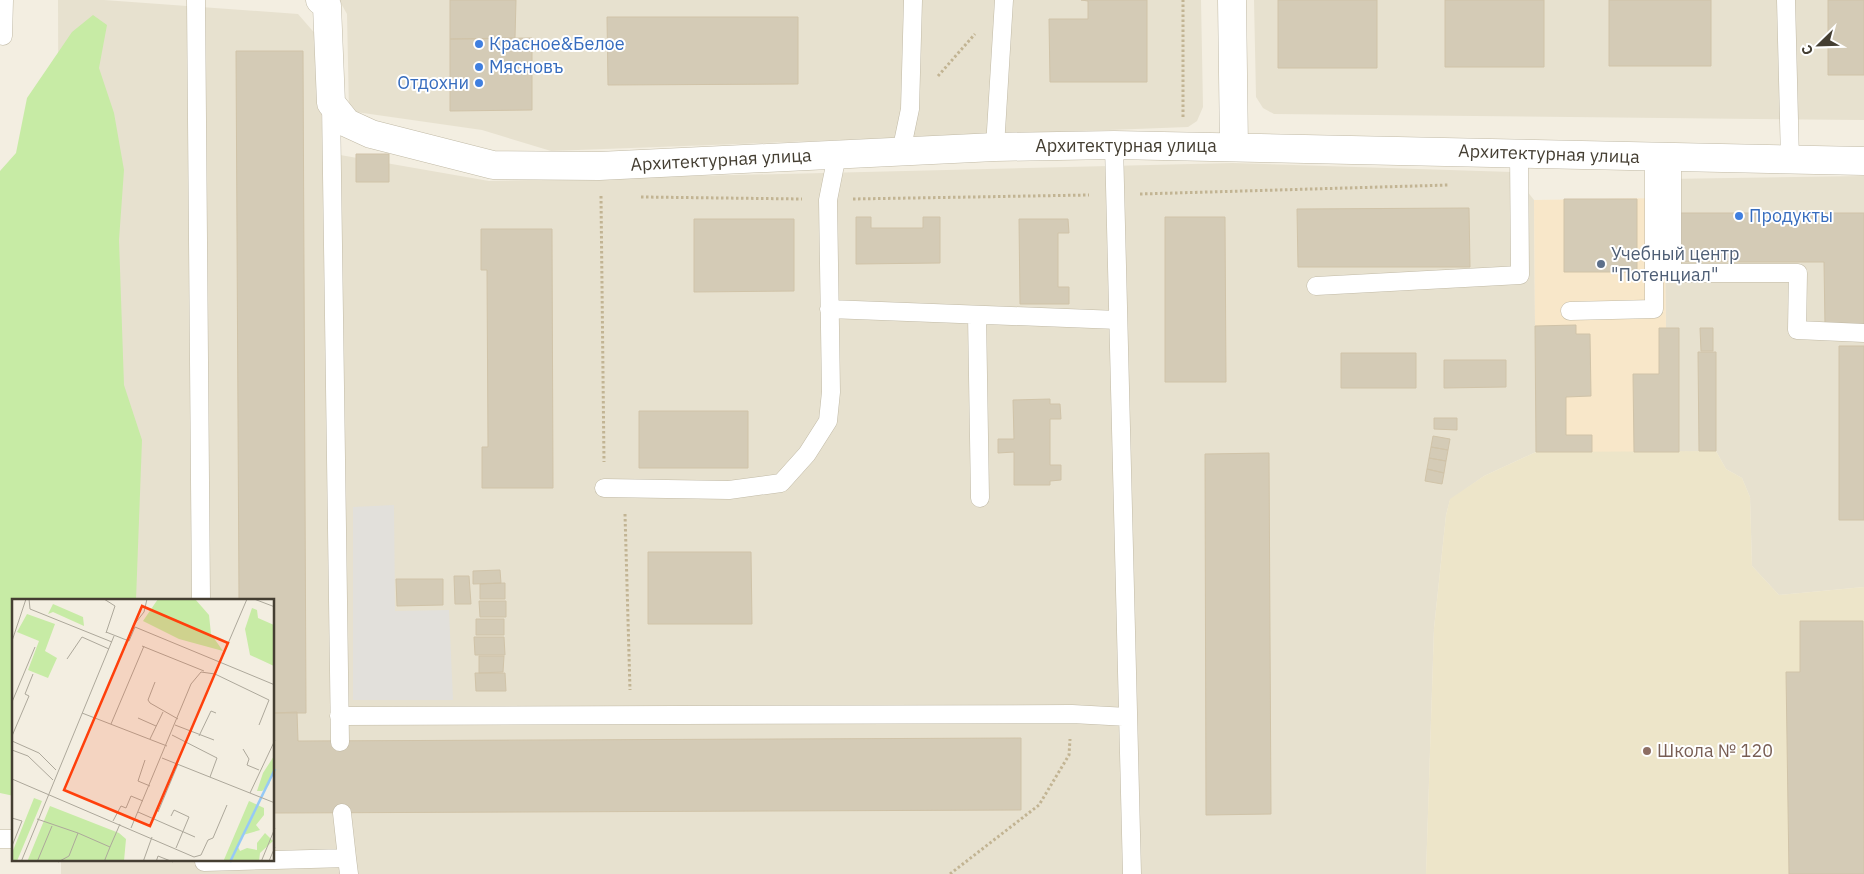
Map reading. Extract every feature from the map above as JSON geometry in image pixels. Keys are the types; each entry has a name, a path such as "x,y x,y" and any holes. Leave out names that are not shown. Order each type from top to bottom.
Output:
{"street":[{"path":"320,0 327,6 331,103"},
{"name":"Архитектурная улица","path":"1232,0 1234,146"},
{"name":"Архитектурная улица","path":"331,103 346,123 371,134 493,165 599,166 995,147 1114,145 1519,152 1864,161"}],"lane":[{"path":"3,36 4,0"},
{"path":"196,0 201,599"},
{"path":"901,152 910,109 913,0"},
{"path":"995,147 1003,0"},
{"path":"1786,0 1790,160"},
{"path":"331,103 340,742"},
{"path":"1114,145 1132,874"},
{"path":"1316,286 1520,275 1519,152"},
{"path":"604,488 730,490 781,483 807,454 828,421 830,392 828,200 837,155"},
{"path":"1570,311 1654,309 1663,157"},
{"path":"1663,157 1672,273 1798,273 1797,330 1864,333"},
{"path":"829,309 1118,320"},
{"path":"977,315 980,498"},
{"path":"339,716 1072,714 1128,717"},
{"path":"275,860 348,866 342,812"},
{"path":"200,864 235,862"}],"path":[{"path":"910,109 1003,0"},
{"path":"1183,0 1183,145"},
{"path":"599,166 601,197 604,488"},
{"path":"640,197 828,200 1115,195 1451,185"},
{"path":"601,197 610,197"},
{"path":"624,488 630,715"},
{"path":"950,874 1039,805 1069,755 1072,714"}],"shaded area":[{"path":"58,0 104,0 298,14 318,37 323,152 489,181 1233,163 1512,172 1534,200 1536,452 1484,476 1450,500 1446,515 1434,628 1426,874 61,874 61,862 275,862 275,599 60,599"},
{"path":"339,0 1201,0 1203,107 1197,121 1188,127 551,151 482,130 349,111 347,14"},
{"path":"1254,0 1864,0 1864,120 1274,114 1263,108 1256,97"},
{"path":"1864,176 1864,587 1779,595 1752,566 1750,497 1742,478 1726,469 1716,451 1679,452 1679,329 1666,328 1664,198 1666,179"},
{"path":"1664,198 1666,328 1679,328 1679,452 1536,452 1534,200"},
{"name":"Школа № 120","path":"1716,451 1726,469 1742,478 1750,497 1752,566 1779,595 1864,587 1864,874 1426,874 1434,628 1446,515 1450,499 1484,476 1536,452"},
{"path":"394,505 395,611 449,610 453,700 353,700 353,507"}],"green space":[{"path":"93,15 107,25 99,68 114,113 124,170 119,240 124,385 142,440 136,599 12,599 12,796 0,793 0,171 16,153 27,98 72,32"}],"building":[{"path":"450,0 516,0 515,38 450,39"},
{"path":"1081,0 1147,0 1147,82 1050,82 1049,19 1088,19 1088,1"},
{"path":"1278,0 1377,0 1377,68 1278,68"},
{"path":"1445,0 1544,0 1544,67 1445,67"},
{"path":"1609,0 1711,0 1711,66 1609,66"},
{"path":"1828,0 1864,0 1864,75 1828,75"},
{"path":"607,17 798,17 798,84 608,85"},
{"path":"532,38 532,110 450,111 450,39"},
{"path":"236,51 303,51 306,713 275,713 275,599 239,599"},
{"path":"356,154 389,154 389,182 356,182"},
{"path":"1564,199 1637,199 1637,272 1564,272"},
{"path":"1469,208 1470,267 1298,267 1297,209"},
{"path":"1679,213 1864,213 1864,326 1825,326 1824,262 1679,262"},
{"path":"856,217 871,217 871,228 923,228 923,217 940,217 940,263 856,264"},
{"path":"1165,217 1225,217 1226,382 1165,382"},
{"path":"694,219 794,219 794,291 694,292"},
{"path":"1019,219 1068,219 1069,233 1058,233 1058,287 1069,287 1069,304 1020,304"},
{"path":"481,229 552,229 553,488 482,488 482,447 488,447 487,270 481,270"},
{"path":"1576,325 1576,334 1590,334 1591,396 1566,397 1566,435 1592,435 1592,452 1536,452 1535,326"},
{"path":"1659,328 1679,328 1679,452 1634,452 1633,374 1659,374"},
{"path":"1700,328 1713,328 1713,351 1701,351"},
{"path":"1839,346 1864,346 1864,520 1839,520"},
{"path":"1698,352 1716,352 1716,451 1699,451"},
{"path":"1341,353 1416,353 1416,388 1341,388"},
{"path":"1444,360 1506,360 1506,387 1444,388"},
{"path":"1050,399 1050,404 1060,404 1061,419 1050,419 1050,465 1061,465 1061,480 1050,481 1050,485 1014,485 1014,452 998,453 998,439 1014,439 1013,400"},
{"path":"639,411 748,411 748,468 639,468"},
{"path":"1434,418 1457,418 1457,430 1434,429"},
{"path":"1433,436 1450,439 1448,450 1431,447"},
{"path":"1431,447 1448,450 1446,461 1429,458"},
{"path":"1269,453 1271,814 1206,815 1205,454"},
{"path":"1429,458 1446,461 1444,473 1427,469"},
{"path":"1427,469 1444,473 1442,484 1425,481"},
{"path":"648,552 751,552 752,624 648,624"},
{"path":"500,570 501,583 473,584 473,571"},
{"path":"454,576 469,576 471,604 455,604"},
{"path":"396,579 443,579 443,605 397,606"},
{"path":"505,583 505,599 480,599 480,584"},
{"path":"479,601 506,601 506,617 480,617"},
{"path":"476,619 504,619 504,635 476,635"},
{"path":"1800,621 1863,621 1864,874 1789,874 1786,672 1800,672"},
{"path":"474,637 504,637 505,655 475,655"},
{"path":"479,656 504,656 503,672 479,673"},
{"path":"475,673 505,673 506,691 476,691"},
{"path":"297,712 298,741 1021,738 1021,810 275,813 275,713"}],"place":[{"name":"Красное&Белое","path":"479,44"},
{"name":"Мясновъ","path":"479,67"},
{"name":"Отдохни","path":"479,83"},
{"name":"Продукты","path":"1739,216"},
{"name":"Учебный центр \"Потенциал\"","path":"1601,264"},
{"name":"Школа № 120","path":"1647,751"}]}
